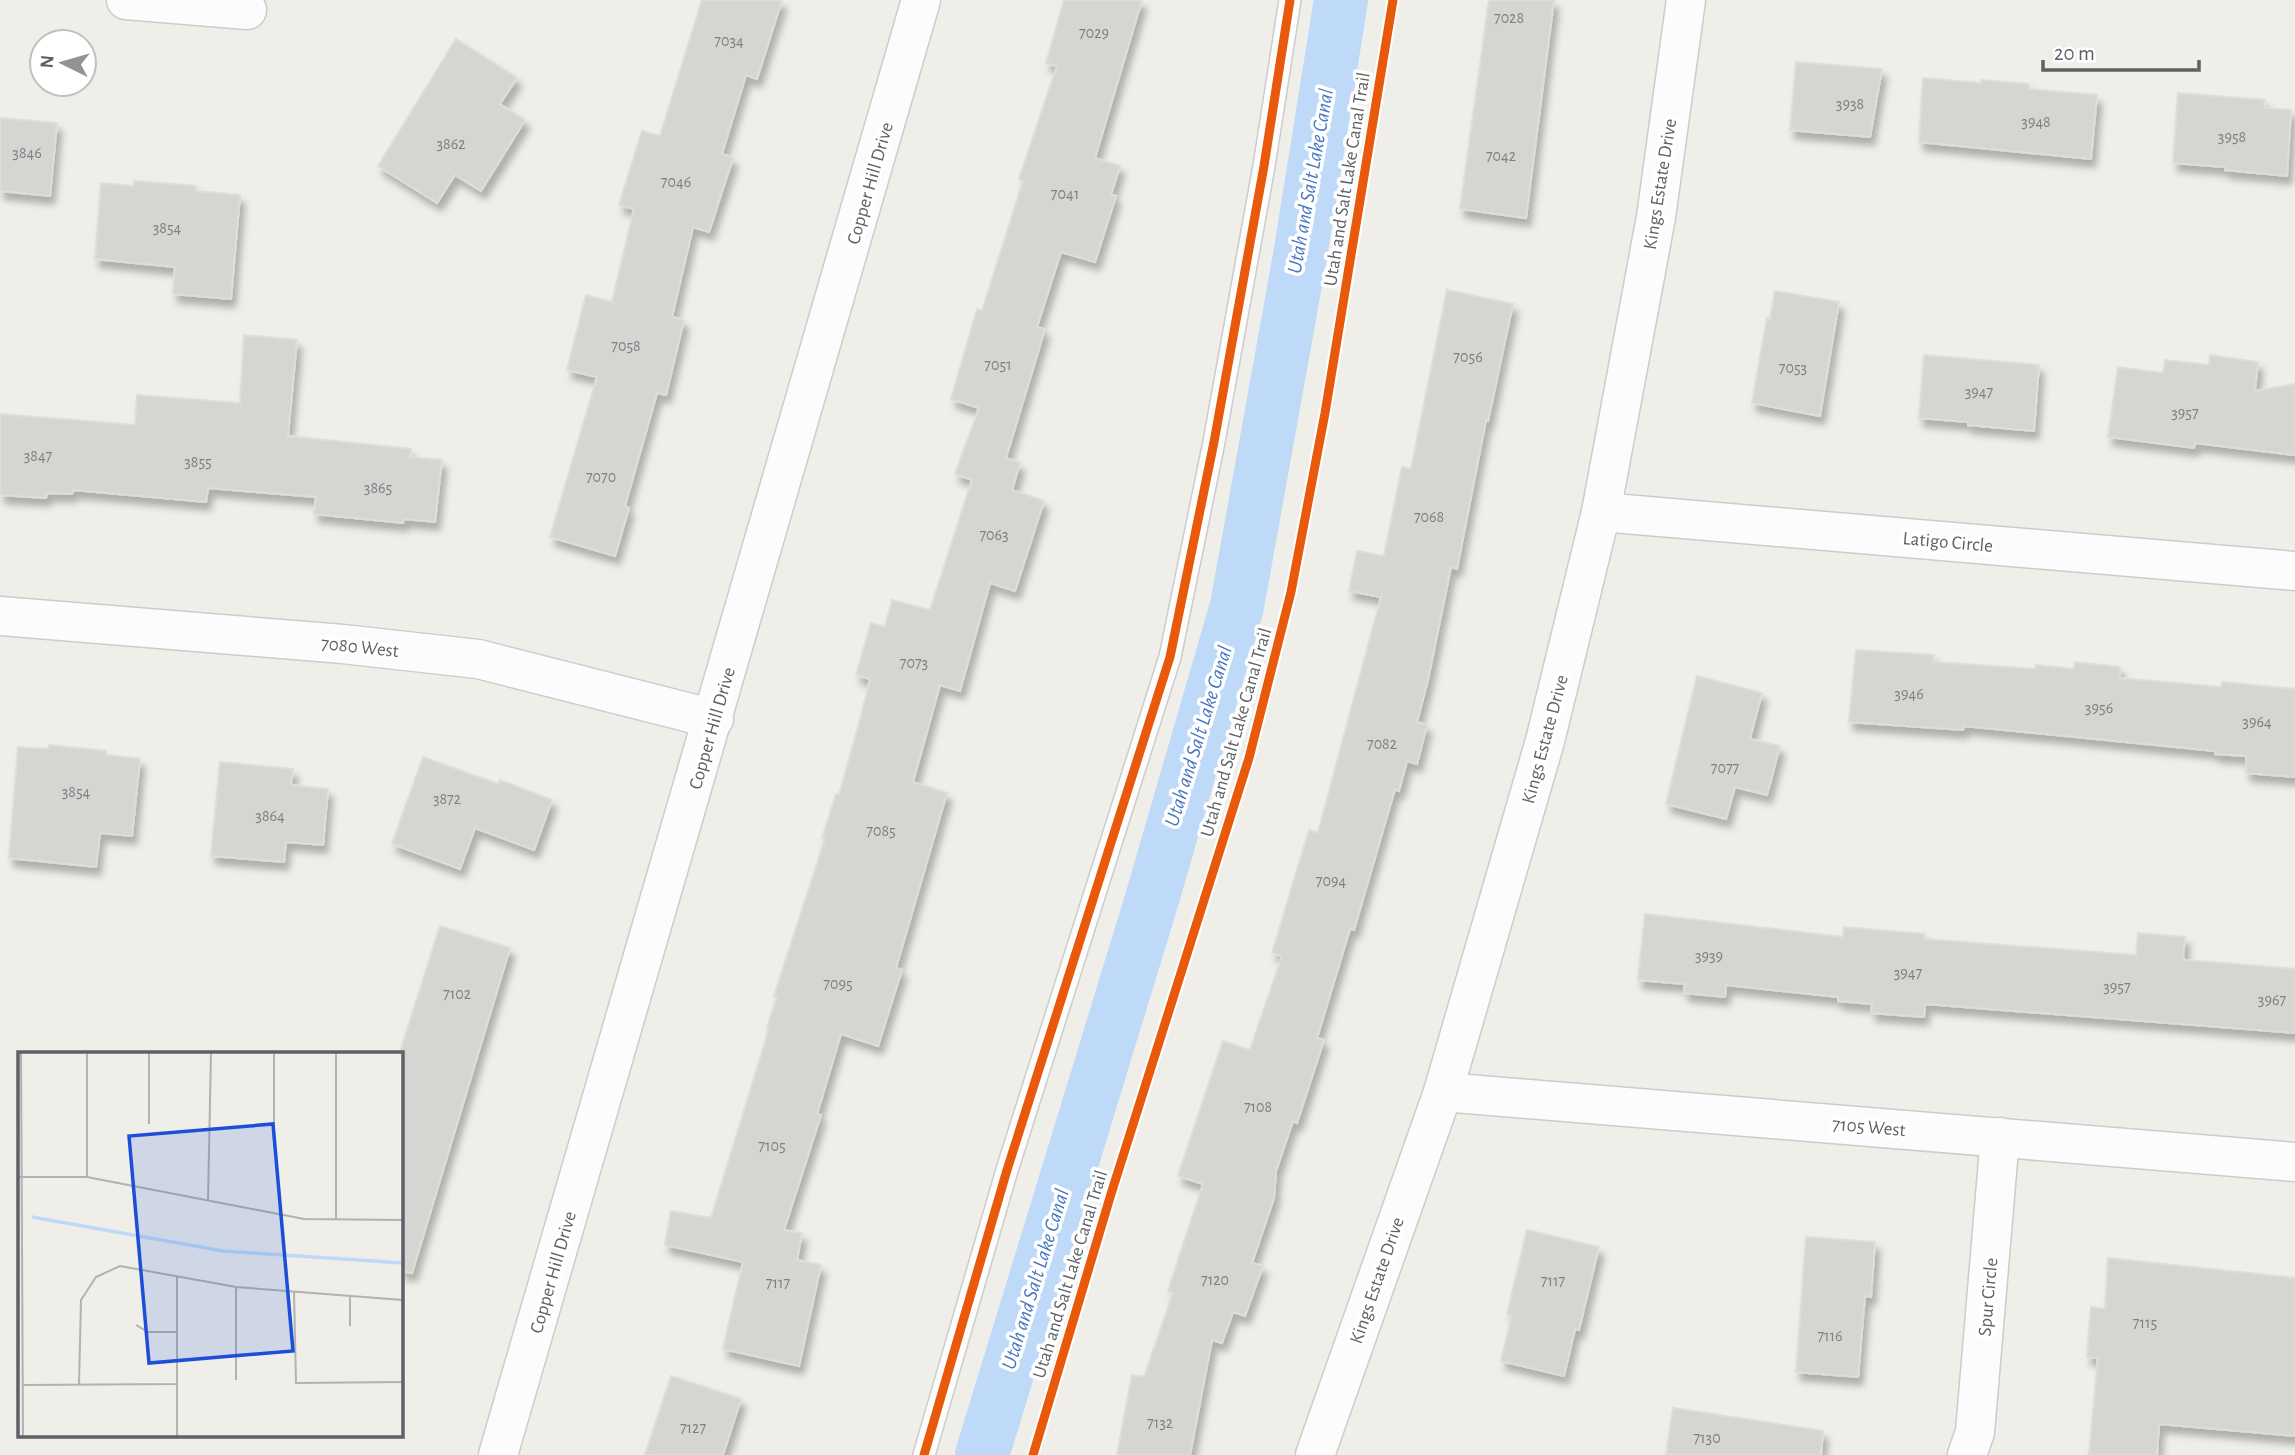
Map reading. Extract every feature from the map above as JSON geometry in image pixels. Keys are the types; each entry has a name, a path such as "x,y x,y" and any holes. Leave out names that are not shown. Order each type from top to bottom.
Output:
{"street":[{"path":"126,0 247,10"},
{"name":"Copper Hill Drive","path":"498,1455 921,0"},
{"name":"Kings Estate Drive","path":"1315,1455 1443,1091 1545,741 1601,512 1656,216 1686,0"},
{"name":"Latigo Circle","path":"1601,512 2295,570"},
{"name":"7080 West","path":"0,616 343,644 478,659 713,719"},
{"name":"7105 West","path":"1443,1091 2295,1162"},
{"name":"Spur Circle","path":"1967,1455 1975,1432 2000,1137"}],"lane":[{"path":"924,1455 1012,1157 1170,657 1214,442 1264,166 1290,0"}],"building":[{"path":"702,0 782,0 757,79 746,75 722,154 733,158 709,232 693,227 672,317 684,320 666,395 657,393 625,506 629,508 615,556 550,537 597,377 567,370 586,295 612,302 634,209 619,205 642,131 660,136"},
{"path":"1064,0 1142,0 1095,158 1120,166 1111,195 1116,196 1095,262 1061,252 1037,327 1045,329 1006,458 1020,463 1012,490 1044,501 1015,591 990,583 960,691 940,685 913,782 947,793 896,968 902,970 878,1046 841,1034 817,1114 821,1115 784,1230 802,1233 797,1260 821,1265 799,1366 723,1349 743,1262 665,1245 671,1211 711,1218 769,1029 767,1028 777,997 774,996 825,839 822,838 836,794 839,795 861,716 870,679 856,675 871,623 885,627 892,600 930,610 972,480 955,474 979,408 951,399 977,309 982,311 1023,181 1019,179 1057,66 1046,63"},
{"path":"1489,0 1554,0 1526,218 1460,209"},
{"path":"456,39 517,78 500,104 525,120 481,191 455,175 437,203 378,166"},
{"path":"1796,62 1882,69 1870,137 1790,130"},
{"path":"1923,78 2029,84 2029,89 2097,95 2091,159 1919,142"},
{"path":"2178,93 2265,100 2264,108 2291,110 2287,176 2173,163"},
{"path":"0,118 57,123 50,196 0,191"},
{"path":"134,181 196,186 196,191 240,195 231,299 173,294 175,267 95,259 101,183 134,186"},
{"path":"1447,290 1513,304 1488,421 1486,420 1457,569 1451,567 1417,722 1427,725 1417,764 1407,761 1399,791 1395,789 1354,930 1350,929 1317,1038 1324,1040 1297,1123 1293,1121 1276,1171 1274,1198 1252,1263 1263,1266 1245,1316 1233,1312 1222,1343 1212,1340 1190,1455 1117,1455 1132,1375 1144,1377 1173,1293 1168,1291 1203,1184 1178,1176 1223,1041 1250,1050 1282,956 1272,953 1309,830 1318,833 1381,597 1349,591 1357,551 1384,556 1402,467 1411,469"},
{"path":"1775,291 1839,302 1820,416 1752,403 1767,318 1770,319"},
{"path":"244,335 297,340 288,436 411,449 410,457 442,460 435,522 404,519 403,523 314,514 316,497 208,488 206,502 73,490 72,494 47,493 46,498 0,495 0,414 135,425 137,395 240,403"},
{"path":"1924,355 2039,365 2034,431 1919,418"},
{"path":"2210,355 2258,362 2255,391 2295,384 2295,455 2195,443 2194,448 2108,437 2118,367 2163,373 2165,360 2209,365"},
{"path":"1856,650 1934,655 1933,662 2036,669 2036,665 2074,669 2075,662 2120,667 2119,678 2221,687 2222,682 2295,689 2295,777 2246,773 2246,756 2215,754 2215,751 1964,726 1963,730 1849,722"},
{"path":"1697,676 1762,693 1750,739 1780,746 1767,795 1735,787 1726,819 1666,804"},
{"path":"49,745 106,751 106,755 140,759 132,836 100,833 96,867 9,858 18,747 48,749"},
{"path":"423,757 498,784 500,780 552,800 534,850 475,828 460,869 392,844"},
{"path":"220,762 293,769 291,785 328,789 323,845 286,842 284,862 211,856"},
{"path":"1645,914 1843,937 1844,927 1924,934 1924,939 2136,955 2138,933 2185,937 2183,958 2186,960 2295,969 2295,1033 1925,1004 1924,1017 1871,1013 1872,1004 1838,1001 1838,997 1726,985 1725,997 1684,993 1685,984 1638,980"},
{"path":"440,926 510,948 412,1273 402,1271 401,1049"},
{"path":"1527,1230 1599,1247 1579,1330 1575,1329 1564,1376 1501,1361 1512,1315 1507,1314"},
{"path":"1806,1237 1875,1242 1871,1297 1865,1296 1858,1377 1796,1372"},
{"path":"2108,1258 2295,1278 2295,1436 2159,1424 2157,1455 2089,1455 2098,1358 2087,1357 2091,1307 2105,1309"},
{"path":"671,1376 741,1399 723,1455 645,1455"},
{"path":"1673,1408 1823,1431 1821,1455 1666,1455"}],"waterway":[{"name":"Utah and Salt Lake Canal","path":"982,1455 1152,899 1237,606 1300,256 1341,0"}],"cycle path":[{"path":"924,1455 1007,1170 1170,657 1214,442 1264,166 1290,0"},
{"name":"Utah and Salt Lake Canal Trail","path":"1033,1455 1111,1194 1249,758 1291,592 1325,413 1393,0"}]}
